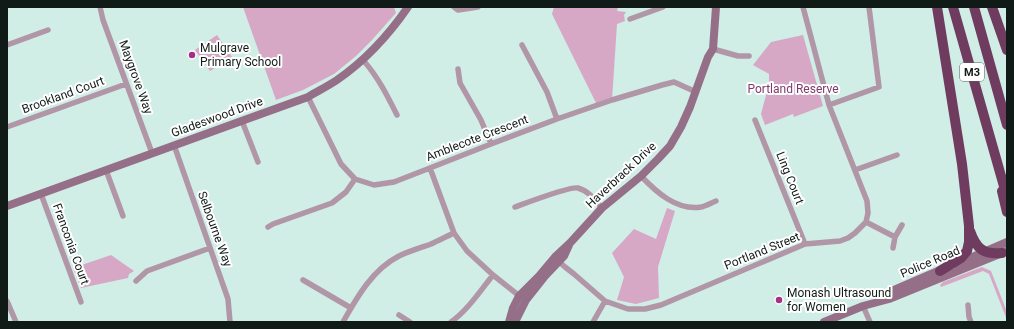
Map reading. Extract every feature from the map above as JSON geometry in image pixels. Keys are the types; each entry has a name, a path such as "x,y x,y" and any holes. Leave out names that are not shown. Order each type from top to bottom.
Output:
{"highway":[{"path":"937,7 962,164 969,226 969,242 967,250 961,258 940,271"},
{"name":"M3","path":"953,7 1007,196"},
{"name":"M3","path":"974,7 1007,125"},
{"path":"992,7 1007,50"},
{"path":"990,138 1007,212"},
{"path":"969,226 974,241 980,248 994,254 1005,248"}],"street":[{"name":"Maygrove Way","path":"100,7 126,84 152,153"},
{"name":"Gladeswood Drive","path":"7,206 308,96 337,80 363,60 378,46 408,7"},
{"path":"454,7 458,10 478,7"},
{"path":"630,19 663,7"},
{"name":"Haverbrack Drive","path":"509,322 513,308 545,276 557,260 564,256 570,243 602,208 641,176 670,146 690,107 708,57 713,49 716,7"},
{"path":"803,7 829,105 867,201 868,213 866,222 895,237"},
{"path":"829,105 880,87 868,7"},
{"path":"7,45 48,30"},
{"path":"522,45 547,92 557,119"},
{"path":"713,49 738,56 749,56"},
{"path":"363,60 373,71 384,88 397,116"},
{"path":"458,69 460,83 481,120 491,144"},
{"name":"Amblecote Crescent","path":"354,179 374,185 394,182 557,119 662,85 674,82 696,92"},
{"name":"Brookland Court","path":"7,127 126,84"},
{"path":"268,227 332,203 346,192 354,179 341,164 308,96"},
{"name":"Ling Court","path":"755,120 805,244"},
{"path":"242,121 258,162"},
{"name":"Selbourne Way","path":"174,145 228,299 230,322"},
{"path":"855,170 897,155"},
{"path":"430,168 454,233 467,251 523,298"},
{"path":"106,170 123,216"},
{"path":"641,176 653,189 684,207 701,207 716,201"},
{"path":"515,207 565,190 576,188 590,194 602,208"},
{"name":"Franconia Court","path":"41,194 81,302"},
{"name":"Portland Street","path":"557,260 605,301 628,308 645,309 661,305 805,244 840,241 855,233 866,222"},
{"path":"893,248 895,237 902,225"},
{"path":"343,322 371,278 384,266 398,256 431,244 454,233"},
{"path":"136,280 147,271 210,248"},
{"name":"Police Road","path":"863,306 889,299 1005,248"},
{"name":"Police Road","path":"824,322 863,306 887,293 986,251"},
{"path":"451,322 464,311 493,274"},
{"path":"303,280 351,308"},
{"name":"Haverbrack Drive","path":"515,322 523,298"},
{"path":"7,301 16,322"},
{"path":"593,322 605,301"},
{"path":"968,305 971,322"},
{"path":"863,306 870,322"},
{"path":"399,315 410,322"}],"green space":[{"path":"243,7 394,7 396,13 356,56 334,74 303,90 276,100"},
{"path":"554,7 618,7 617,11 626,12 624,15 625,21 617,24 612,100 597,105 552,14"},
{"path":"217,35 232,57 210,71 195,50"},
{"name":"Portland Reserve","path":"803,35 823,106 794,117 793,114 765,125 761,114 769,84 769,74 753,65 771,42"},
{"path":"667,208 675,211 658,267 659,298 636,304 617,300 624,277 612,253 634,229 656,239"},
{"path":"111,255 134,271 129,274 128,278 81,288 73,268"},
{"path":"982,267 991,271 1007,312 1007,320 989,274 983,271 941,287 940,285 943,282"}],"place":[{"name":"Mulgrave Primary School","path":"192,55"},
{"name":"Monash Ultrasound for Women","path":"779,300"}]}
